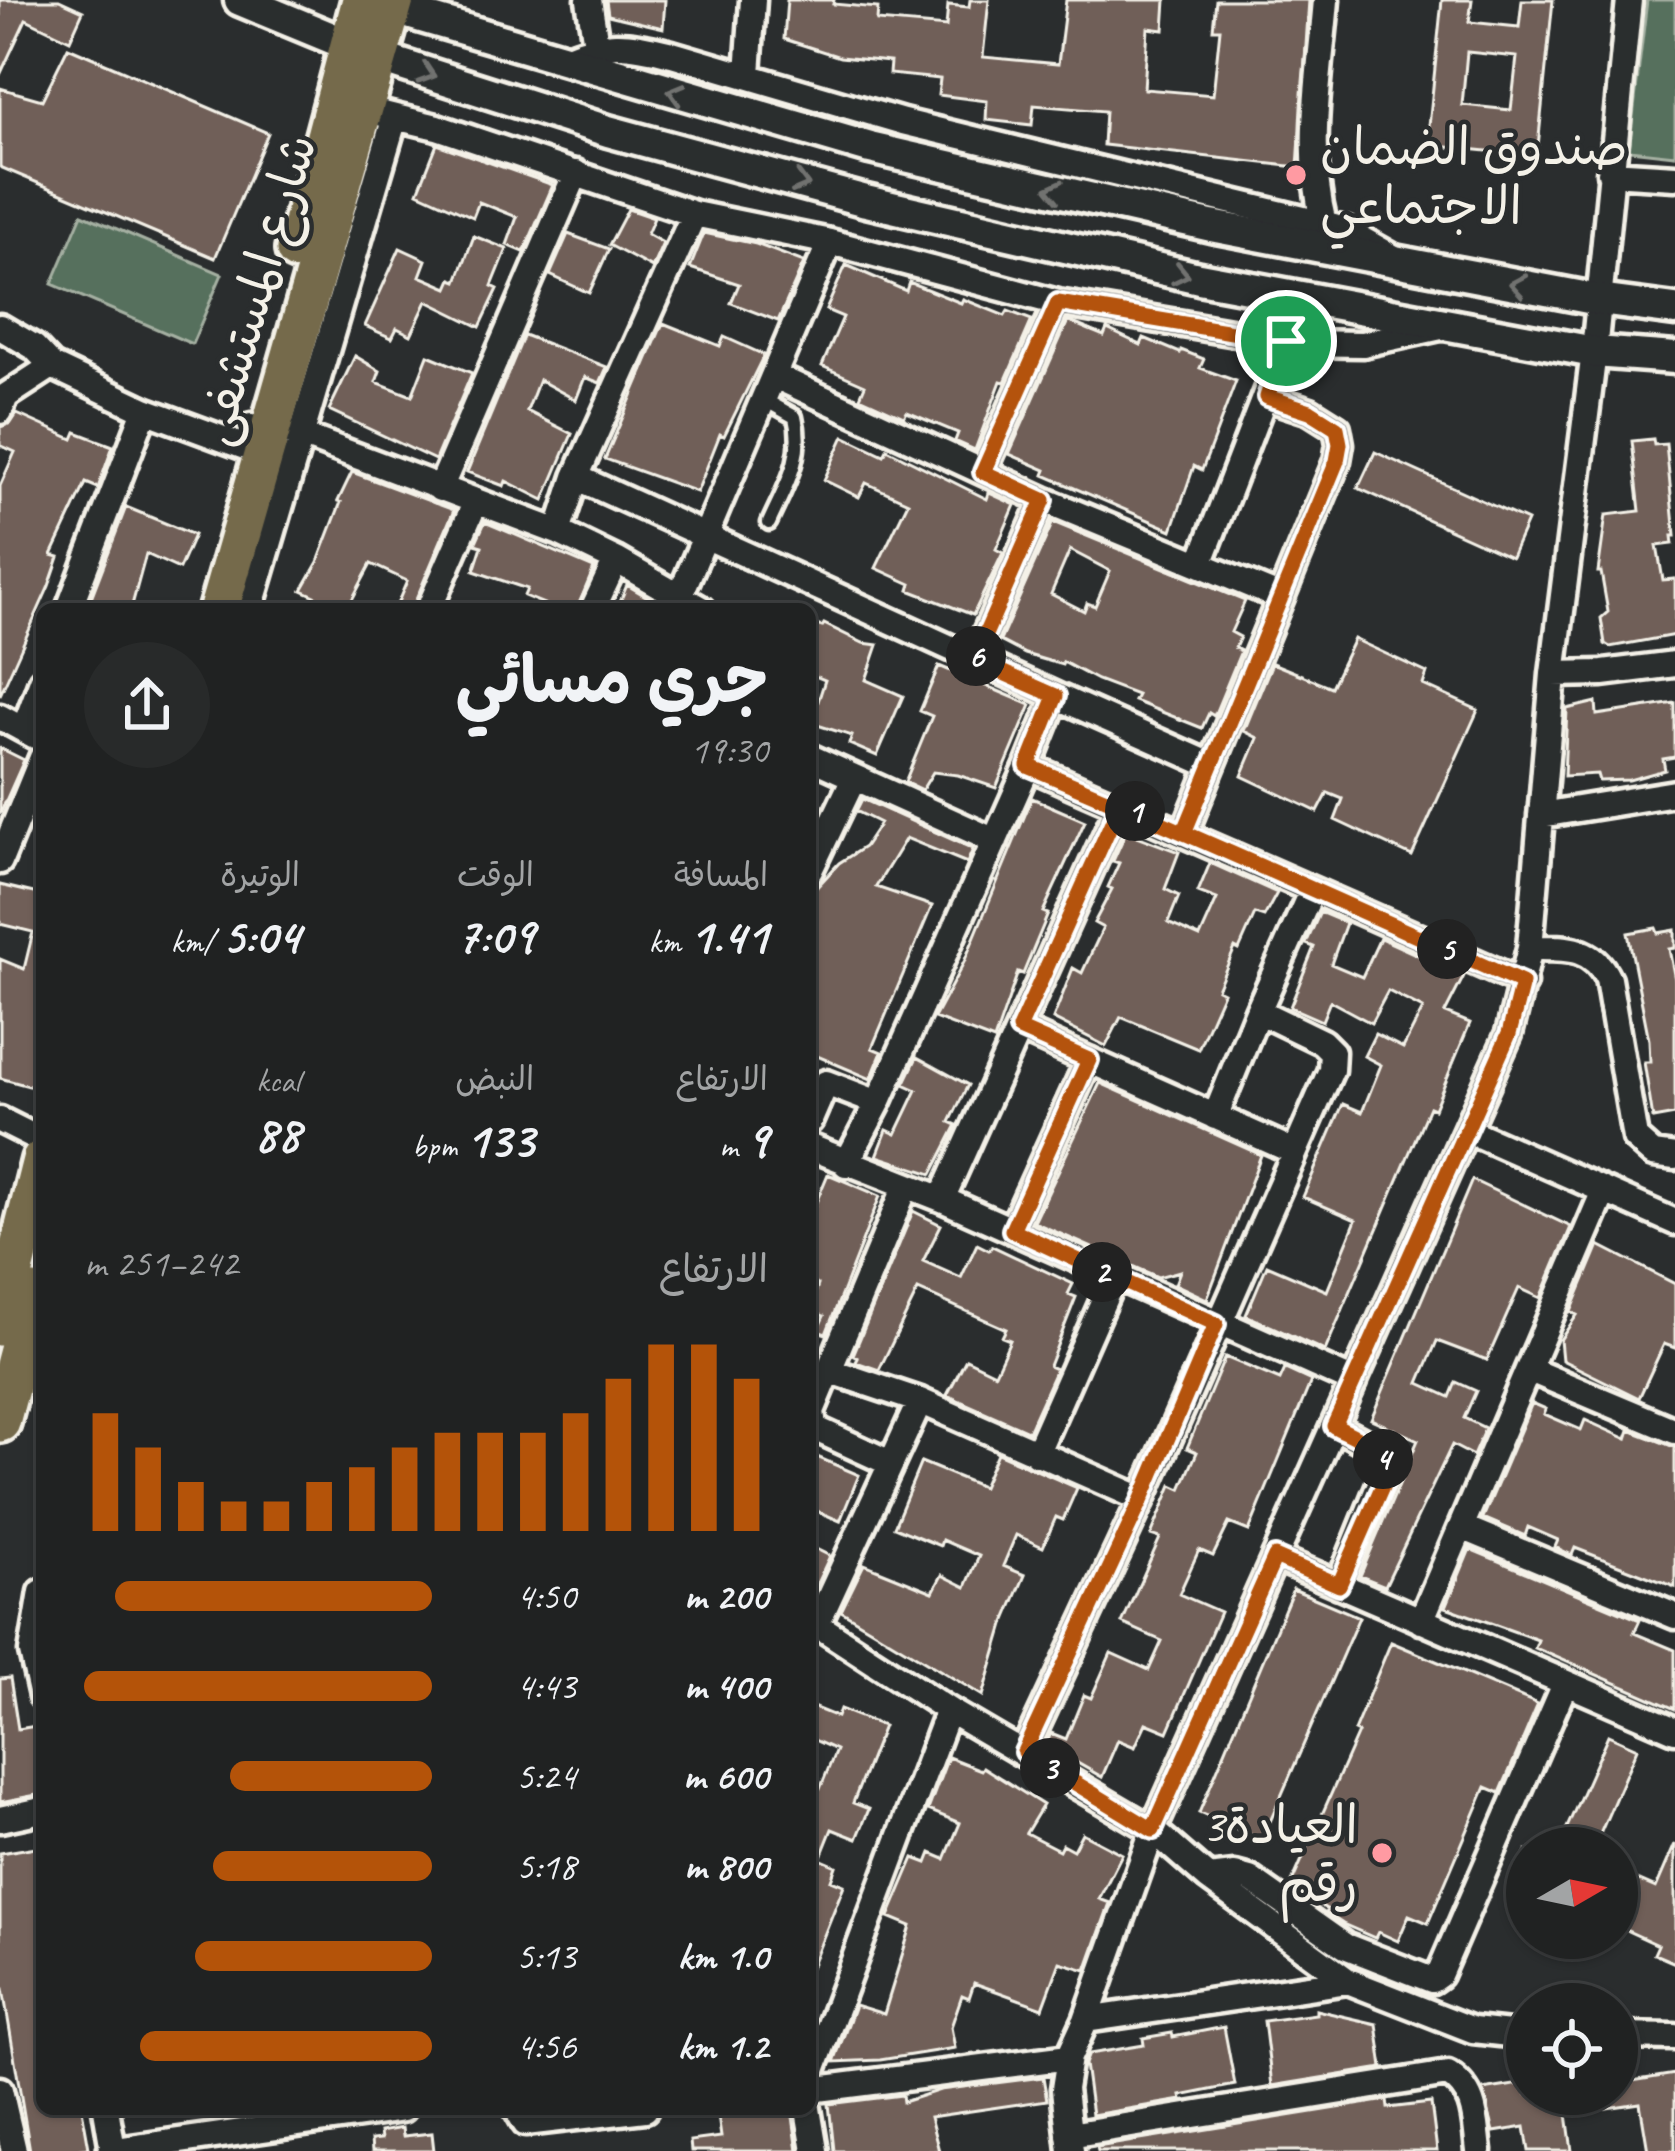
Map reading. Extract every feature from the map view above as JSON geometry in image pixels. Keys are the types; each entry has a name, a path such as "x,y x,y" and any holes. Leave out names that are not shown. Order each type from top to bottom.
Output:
{"main road":[{"name":"شارع المستشفى","path":"220,603 378,3"},
{"name":"شارع المستشفى","path":"200,603 266,435 380,113 365,52"},
{"path":"0,1326 36,1184"},
{"path":"3,1398 36,1283"}],"street":[{"path":"240,0 365,52 608,131 866,201 1198,278 1594,352 1675,358"},
{"path":"589,0 596,44"},
{"path":"748,74 753,0"},
{"path":"1324,224 1314,186 1313,149 1327,0"},
{"path":"1479,2151 1472,2097 1464,2084 1448,2074 1070,2143 1064,2090 1069,2057 1153,1830 1509,1034 1530,948 1553,674 1594,352 1629,0"},
{"path":"378,3 870,148 1211,226 1599,300 1675,310"},
{"path":"561,60 596,44 640,46 903,122 1324,224 1347,231 1403,264"},
{"path":"380,113 694,214 830,242 1058,303 1286,341 1363,344 1454,324"},
{"path":"1610,172 1675,177"},
{"path":"440,489 576,173"},
{"path":"559,532 576,477 694,214"},
{"path":"690,603 706,537 830,242"},
{"path":"983,472 1058,303"},
{"path":"0,327 34,347 52,366 145,410 266,435 476,501 559,532 688,603"},
{"path":"1200,564 1286,341"},
{"path":"0,411 6,396 52,366"},
{"path":"770,388 1279,597"},
{"path":"1184,833 1337,461 1337,428 1323,417 1267,397"},
{"path":"71,603 145,410"},
{"path":"251,603 266,435"},
{"path":"576,477 1211,764"},
{"path":"974,660 1044,500"},
{"path":"432,603 476,501"},
{"path":"596,603 616,560"},
{"path":"1553,674 1675,664"},
{"path":"847,1164 1056,696"},
{"path":"0,717 33,735"},
{"path":"816,760 995,841"},
{"path":"1028,766 1522,983"},
{"path":"0,861 36,773"},
{"path":"816,857 854,778"},
{"path":"1541,815 1675,793"},
{"path":"942,1199 1120,804"},
{"path":"1215,1117 1312,890"},
{"path":"1530,948 1569,948 1588,953 1601,964 1608,979 1635,1138 1653,1154 1675,1157"},
{"path":"1024,1752 1142,1499 1330,1070 1332,1052 1322,1042 1258,1011"},
{"path":"1019,1029 1295,1152"},
{"path":"1012,1230 1089,1060"},
{"path":"818,1080 878,1103"},
{"path":"1,1121 36,1138"},
{"path":"1467,1130 1675,1222"},
{"path":"816,1151 942,1199 1354,1382"},
{"path":"816,1403 907,1186"},
{"path":"1421,1621 1604,1191"},
{"path":"1036,1454 1114,1277"},
{"path":"1529,1370 1675,1431"},
{"path":"831,1371 920,1401 1142,1499"},
{"path":"816,1618 920,1401"},
{"path":"1334,1426 1375,1448 1386,1469 1339,1585"},
{"path":"816,1429 890,1463"},
{"path":"1464,1528 1675,1616"},
{"path":"1275,1557 1675,1730"},
{"path":"816,1623 948,1711 1153,1830 1208,1878 1348,1981 1473,2030 1506,2034"},
{"path":"36,1628 32,1652 36,1670"},
{"path":"1208,1878 1235,1875 1250,1879 1346,1946 1432,1979 1439,1975 1565,1684"},
{"path":"816,2062 948,1711"},
{"path":"0,1819 36,1811"},
{"path":"1086,2020 1348,1981"},
{"path":"1638,2036 1675,2037"},
{"path":"816,2089 1069,2057"},
{"path":"0,2090 14,2151"},
{"path":"107,2115 112,2151 190,2145 367,2115"},
{"path":"809,2115 815,2151"},
{"path":"521,2116 526,2151"}],"lane":[{"path":"769,523 799,455 795,417 770,388"}],"green space":[{"path":"1647,0 1675,0 1675,155 1629,150"},
{"path":"82,214 222,274 192,344 52,284"}],"building":[{"path":"0,0 59,0 83,11 70,40 26,19 0,75"},
{"path":"606,0 665,0 663,28 608,15"},
{"path":"787,0 834,0 833,4 878,8 877,21 946,27 948,5 969,7 970,0 989,0 983,57 1058,64 1066,0 1166,0 1164,30 1148,28 1144,89 1213,95 1220,29 1213,29 1216,0 1309,0 1298,167 1103,145 1105,111 1034,105 1032,125 986,120 987,101 938,95 940,79 889,74 890,62 840,57 784,39"},
{"path":"1442,0 1472,0 1469,22 1519,27 1522,0 1553,0 1537,156 1427,145","holes":["1467,52 1517,57 1511,110 1462,105"]},
{"path":"68,47 268,133 215,258 0,167 0,88 42,100"},
{"path":"437,144 553,185 524,252 507,245 517,217 479,202 473,217 418,192"},
{"path":"628,209 654,218 647,234 663,243 652,268 609,245"},
{"path":"704,233 756,244 804,262 778,321 731,303 739,284 690,268"},
{"path":"568,234 609,249 589,293 550,275"},
{"path":"474,236 507,249 492,286 498,289 480,327 427,301 411,335 397,328 392,338 365,326 400,248 426,260 420,276 448,288 452,279 457,281"},
{"path":"846,265 906,291 909,282 961,303 963,299 1005,316 1008,311 1032,320 1005,382 1001,381 975,450 955,441 958,433 907,412 904,417 860,397 865,385 822,366 843,317 826,310"},
{"path":"1068,321 1104,336 1107,329 1141,345 1144,338 1181,350 1204,359 1200,368 1236,381 1202,470 1194,466 1172,530 1044,475 1046,470 1009,454"},
{"path":"663,323 720,346 724,337 764,355 724,436 720,434 697,492 605,459"},
{"path":"524,335 607,367 600,383 585,377 576,400 539,380 527,411 572,434 544,500 506,481 504,486 467,472"},
{"path":"428,355 472,373 435,460 329,410 355,356 380,371 376,382 412,396"},
{"path":"17,414 73,439 76,432 113,446 98,488 86,483 52,555 59,557 49,586 41,603 36,603 36,615 0,695 0,486 15,452 0,445 0,427"},
{"path":"844,436 884,455 887,449 987,499 989,493 1015,505 996,549 1003,553 973,615 909,590 911,584 876,568 908,502 866,483 859,497 824,480"},
{"path":"1653,439 1654,445 1666,444 1675,536 1673,544 1657,546 1663,580 1675,579 1675,635 1610,647 1605,644 1601,618 1608,612 1598,572 1606,515 1640,511 1632,441"},
{"path":"1375,452 1527,521 1511,557 1358,488"},
{"path":"352,472 454,510 415,603 398,603 407,581 371,564 350,603 311,603 315,596 302,590 318,562"},
{"path":"126,507 194,535 179,569 146,554 133,603 89,603"},
{"path":"485,522 594,568 579,603 541,603 524,596 527,589 474,571 482,546 475,544"},
{"path":"1053,522 1245,601 1231,632 1240,637 1235,648 1241,651 1214,716 1209,713 1202,728 1134,701 1137,695 1063,662 1025,654 1000,641","holes":["1070,550 1110,571 1095,606 1087,603 1084,611 1051,594"]},
{"path":"627,585 658,603 620,603"},
{"path":"816,625 878,645 866,680 903,696 877,756 849,744 852,736 816,725 825,680 816,676"},
{"path":"1354,639 1427,673 1423,685 1478,710 1412,856 1335,820 1343,799 1328,793 1318,812 1242,776 1258,738 1244,731 1272,663 1331,687"},
{"path":"939,666 1031,705 996,788 933,772 922,790 905,782 932,716 920,711"},
{"path":"1596,702 1597,715 1675,703 1675,757 1663,759 1665,770 1629,780 1599,781 1597,774 1564,776 1567,709"},
{"path":"0,748 24,760 0,814"},
{"path":"1032,798 1085,821 1043,912 1048,914 1023,974 1018,972 994,1041 934,1018 964,962"},
{"path":"862,799 973,849 967,863 906,838 876,887 932,906 872,1048 882,1052 871,1079 816,1056 816,888 839,863 864,847 880,823 856,811"},
{"path":"1126,832 1179,852 1165,889 1179,896 1168,923 1200,937 1217,899 1198,892 1210,863 1277,893 1264,917 1255,914 1239,950 1235,948 1217,989 1223,992 1198,1049 1121,1017 1106,1046 1053,1019 1073,968 1082,973 1103,928 1094,923 1112,889 1108,887 1119,863 1113,861"},
{"path":"0,885 36,894 36,1088 0,1078 0,959 24,969 33,932 0,924"},
{"path":"1320,912 1346,923 1331,964 1362,977 1380,938 1464,976 1445,1013 1470,1023 1325,1351 1246,1315 1267,1265 1327,1291 1356,1220 1303,1197 1343,1104 1362,1112 1381,1065 1364,1056 1375,1034 1403,1048 1423,1009 1388,991 1371,1023 1330,1001 1322,1021 1290,1007 1314,947 1306,944"},
{"path":"1656,928 1658,933 1675,930 1675,948 1669,949 1675,980 1675,1115 1653,1119 1644,1062 1650,1062 1649,1040 1628,933"},
{"path":"917,1057 968,1085 950,1122 957,1125 932,1174 877,1156 887,1130 896,1134 917,1090 904,1084"},
{"path":"1100,1083 1261,1155 1207,1299 1175,1284 1180,1271 1158,1277 1034,1222"},
{"path":"828,1174 880,1196 826,1334 817,1331 824,1316 816,1313 816,1203"},
{"path":"1472,1180 1571,1227 1541,1298 1519,1288 1487,1360 1437,1341 1419,1383 1450,1397 1456,1382 1476,1391 1464,1418 1485,1428 1473,1456 1452,1445 1385,1586 1360,1576 1418,1440 1371,1419"},
{"path":"913,1211 941,1225 923,1261 961,1278 977,1244 989,1250 992,1246 1073,1284 1068,1294 1076,1297 1049,1366 1056,1369 1028,1431 947,1395 966,1359 995,1373 1010,1340 1002,1337 1006,1329 918,1290 879,1370 856,1362 853,1355"},
{"path":"1599,1245 1675,1284 1675,1348 1664,1344 1639,1398 1562,1360 1560,1340 1577,1315 1571,1312"},
{"path":"1225,1357 1280,1380 1285,1369 1311,1381 1249,1531 1229,1523 1213,1556 1199,1550 1179,1594 1220,1612 1168,1732 1146,1723 1135,1747 1118,1740 1102,1777 1046,1745 1051,1733 1066,1739 1084,1695 1091,1698 1111,1653 1149,1670 1162,1641 1122,1623 1160,1538 1151,1535 1172,1485 1181,1489 1197,1452 1187,1448"},
{"path":"1532,1403 1546,1409 1544,1414 1581,1430 1585,1420 1627,1439 1630,1430 1675,1447 1675,1587 1575,1548 1572,1555 1555,1547 1558,1540 1528,1527 1525,1536 1483,1518"},
{"path":"997,1453 1077,1488 1063,1520 1056,1517 1043,1547 1016,1535 1003,1566 1025,1575 983,1696 841,1611 864,1564 933,1592 942,1575 966,1587 979,1556 894,1527 921,1462 982,1487"},
{"path":"816,1457 859,1475 840,1521 816,1511"},
{"path":"816,1549 830,1556 816,1586"},
{"path":"1470,1549 1640,1620 1634,1633 1675,1650 1675,1709 1535,1648 1538,1640 1446,1607"},
{"path":"1293,1589 1359,1617 1262,1840 1199,1813"},
{"path":"1391,1642 1538,1704 1500,1793 1486,1787 1428,1923 1409,1915 1398,1941 1378,1932 1375,1938 1343,1924 1290,1887 1358,1733 1354,1731"},
{"path":"10,1678 18,1729 36,1726 36,1795 0,1802 0,1679"},
{"path":"816,1708 837,1717 840,1709 883,1726 853,1803 869,1809 857,1839 832,1829 820,1859 836,1866 831,1880 844,1885 816,1955 816,1787 820,1789 836,1750 816,1741"},
{"path":"1608,1735 1637,1748 1603,1827 1567,1827"},
{"path":"948,1757 983,1767 1043,1805 1026,1833 1059,1850 1062,1844 1073,1850 1082,1833 1122,1854 1099,1899 1110,1903 1086,1970 1060,1962 1043,2008 974,1983 969,1998 962,1995 951,2027 955,2048 834,2062 855,2005 884,2014 911,1926 889,1917 914,1858 927,1863 931,1853 945,1859 960,1823 928,1810"},
{"path":"1675,1844 1675,1963 1654,1954 1658,1945 1638,1936 1638,1880 1656,1888"},
{"path":"36,1847 36,2115 83,2115 89,2148 30,2151 0,1971 0,1853"},
{"path":"1316,2010 1377,2024 1383,2068 1272,2086 1264,2021 1316,2014"},
{"path":"1224,2027 1235,2085 1181,2096 1182,2100 1092,2115 1085,2064 1089,2054 1144,2045 1143,2038"},
{"path":"1675,2074 1675,2151 1648,2151 1638,2080"},
{"path":"1043,2077 1047,2100 930,2117 939,2151 834,2151 829,2104 902,2095 903,2102 940,2090"},
{"path":"1506,2086 1506,2115 1567,2115 1572,2151 1529,2151 1525,2127 1494,2132 1483,2090"},
{"path":"1387,2100 1388,2108 1431,2103 1437,2151 1098,2151 1097,2147"},
{"path":"718,2115 793,2115 798,2151 691,2151 690,2141 721,2137"},
{"path":"402,2128 403,2136 432,2133 434,2151 372,2151 371,2140 381,2139 380,2132"}],"place":[{"name":"صندوق الضمان الاجتماعي","path":"1296,175"},
{"name":"3العيادة رقم","path":"1382,1853"}],"route":[{"path":"1286,341 1058,303 983,472 1044,500 974,660 1056,696 1028,766 1120,804 1184,833 1522,983 1509,1034 1334,1426 1381,1454 1386,1478 1339,1585 1275,1557 1153,1830 1024,1752 1142,1499 1216,1324 1012,1230 1089,1060 1019,1029 1120,804 1184,833 1337,461 1337,428 1310,411 1267,397 1286,341"}]}
